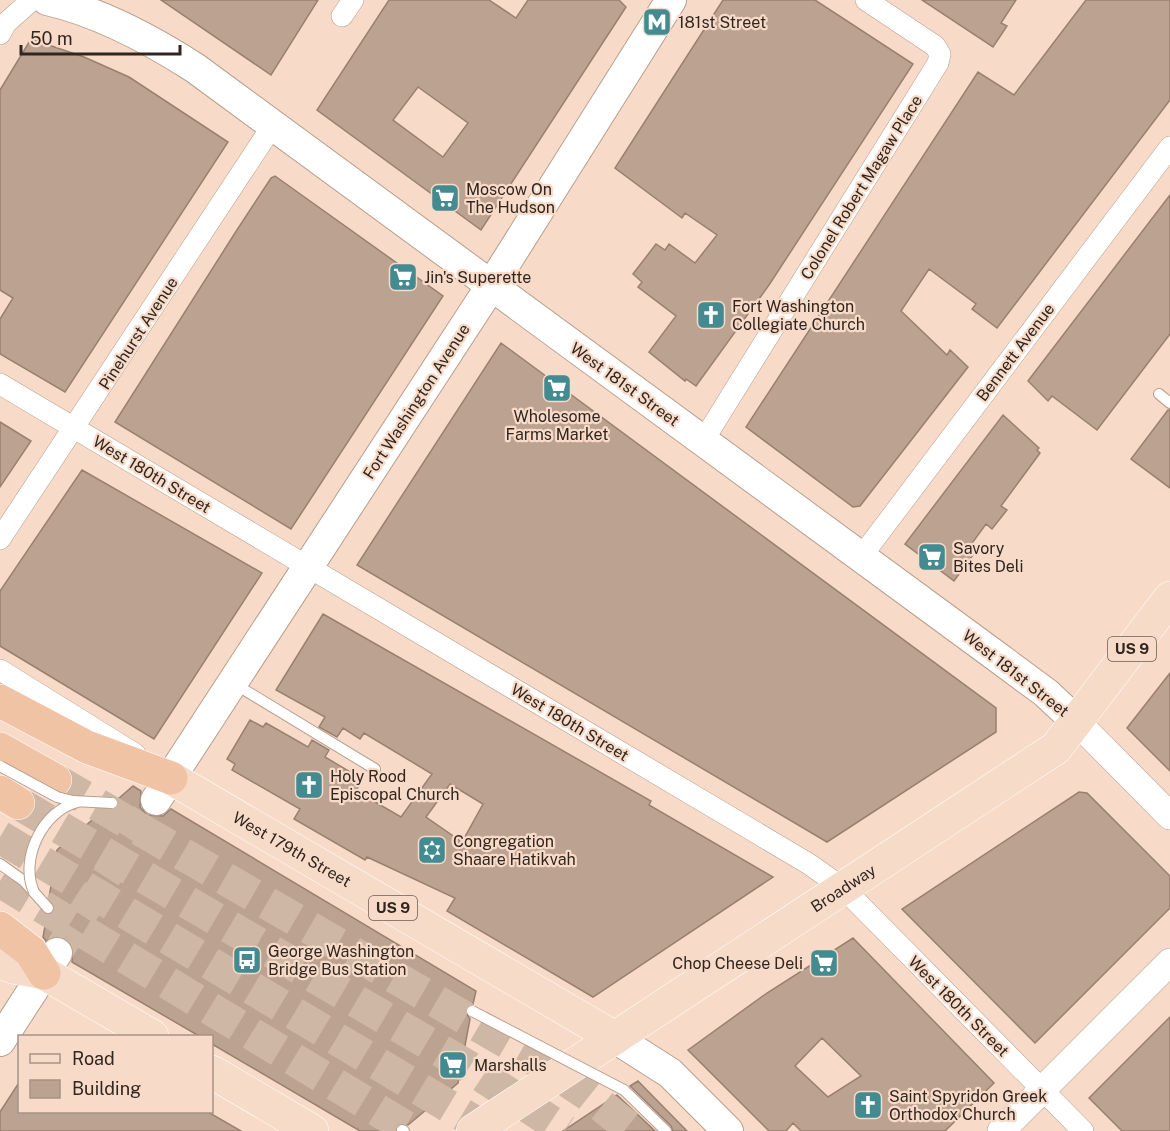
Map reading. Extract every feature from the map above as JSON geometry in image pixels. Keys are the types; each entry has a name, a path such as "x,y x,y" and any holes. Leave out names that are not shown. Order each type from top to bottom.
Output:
{"highway":[{"name":"US 9","path":"0,700 164,789"},
{"path":"0,748 55,780"},
{"path":"0,928 31,952 51,963"}],"main road":[{"name":"West 181st Street","path":"47,0 110,21 158,45 195,68 1046,693 1078,723"},
{"name":"Fort Washington Avenue","path":"164,789 491,286 671,0"},
{"name":"Broadway","path":"473,1131 1056,748 1078,723 1170,598"},
{"name":"West 179th Street","path":"164,789 615,1038 670,1073 728,1131"},
{"path":"0,962 13,968 51,963 151,1035"},
{"path":"0,1041 51,963"},
{"path":"213,1073 312,1131"}],"street":[{"path":"0,34 6,23 32,0"},
{"name":"Colonel Robert Magaw Place","path":"703,441 938,63 940,54 935,46 866,0"},
{"name":"Pinehurst Avenue","path":"0,539 273,125"},
{"name":"Bennett Avenue","path":"861,557 1170,147"},
{"name":"West 180th Street","path":"0,384 799,858 843,888 1083,1131"},
{"name":"West 179th Street","path":"0,670 78,717 164,789"},
{"name":"West 181st Street","path":"1078,723 1170,816"},
{"path":"1001,1131 1170,962"}],"lane":[{"path":"1159,394 1170,403"},
{"path":"232,683 375,769"},
{"path":"0,766 57,797 82,802 111,803"},
{"path":"34,892 29,867 39,834 59,810 82,802"},
{"path":"0,864 34,892 48,909"},
{"path":"472,1011 617,1086 632,1096 666,1131"}],"building":[{"path":"161,0 318,0 271,75"},
{"path":"389,0 489,0 516,18 528,0 619,0 626,7 481,230 317,110","holes":["418,87 468,123 443,157 393,120"]},
{"path":"723,0 815,0 913,64 769,285 696,386 686,379 685,381 649,352 676,316 638,287 642,282 633,274 656,244 665,250 669,244 695,263 717,235 685,213 682,218 615,168"},
{"path":"922,0 1016,0 1001,23 1007,26 993,47"},
{"path":"1086,0 1170,0 1170,100 997,328 972,309 976,304 929,269 901,311 947,355 950,350 968,367 860,506 853,507 746,427 978,72 1014,95"},
{"path":"31,39 84,57 129,77 228,142 65,392 0,354 0,319 13,298 0,290 0,90"},
{"path":"275,176 443,296 291,529 115,422 235,233 271,178"},
{"path":"1170,195 1170,334 1097,430 1052,396 1048,401 1028,381"},
{"path":"501,343 996,708 996,732 827,842 357,565"},
{"path":"1170,410 1170,488 1131,459"},
{"path":"1003,415 1039,448 1037,450 1040,453 1001,506 1007,510 992,529 986,524 967,550 973,555 954,581 905,544"},
{"path":"0,422 31,441 0,487"},
{"path":"82,470 262,573 154,739 0,646 0,591"},
{"path":"323,614 651,801 649,805 773,877 593,997 447,911 455,898 367,857 365,860 294,819 300,809 232,770 235,764 227,759 250,720 263,727 266,723 308,747 312,740 329,750 325,757 362,779 356,791 401,817 432,774 364,733 360,739 343,728 337,737 319,727 325,717 276,690","holes":["450,784 483,804 462,842 426,817"]},
{"path":"1170,673 1170,771 1127,728"},
{"name":"George Washington Bridge Bus Station","path":"133,786 141,791 140,807 147,815 163,816 171,809 476,991 473,1004 468,1005 465,1011 470,1019 458,1083 408,1125 398,1123 395,1131 360,1131 213,1045 213,1035 197,1035 72,962 73,946 66,938 57,936 46,941 43,937 47,915 55,910 49,898 57,850 104,810 116,809 119,804 118,799"},
{"path":"1079,792 1087,793 1170,876 1170,908 1035,1043 902,909"},
{"path":"853,938 994,1083 945,1131 801,1131 793,1123 786,1131 769,1131 688,1050 767,993","holes":["822,1038 861,1076 828,1097 795,1066"]},
{"path":"1170,1017 1170,1131 1122,1131 1089,1098"},
{"path":"638,1081 687,1131 673,1131 671,1126 630,1086"},
{"path":"18,1084 18,1113 210,1113 241,1131 0,1131 0,1112"},
{"path":"617,1095 655,1131 563,1131"}],"tunnel":[{"path":"55,780 522,1051 587,1094 633,1131"},
{"path":"57,953 156,800"},
{"path":"18,803 467,1066 565,1131"},
{"path":"0,837 490,1131"},
{"path":"0,881 412,1131"}],"place":[{"name":"181st Street","path":"657,22"},
{"name":"Moscow On The Hudson","path":"445,198"},
{"name":"Jin's Superette","path":"403,277"},
{"name":"Fort Washington Collegiate Church","path":"711,315"},
{"name":"Wholesome Farms Market","path":"557,388"},
{"name":"Savory Bites Deli","path":"932,557"},
{"name":"Holy Rood Episcopal Church","path":"309,785"},
{"name":"Congregation Shaare Hatikvah","path":"432,850"},
{"name":"George Washington Bridge Bus Station","path":"247,960"},
{"name":"Chop Cheese Deli","path":"824,963"},
{"name":"Marshalls","path":"453,1065"},
{"name":"Saint Spyridon Greek Orthodox Church","path":"868,1105"}]}
